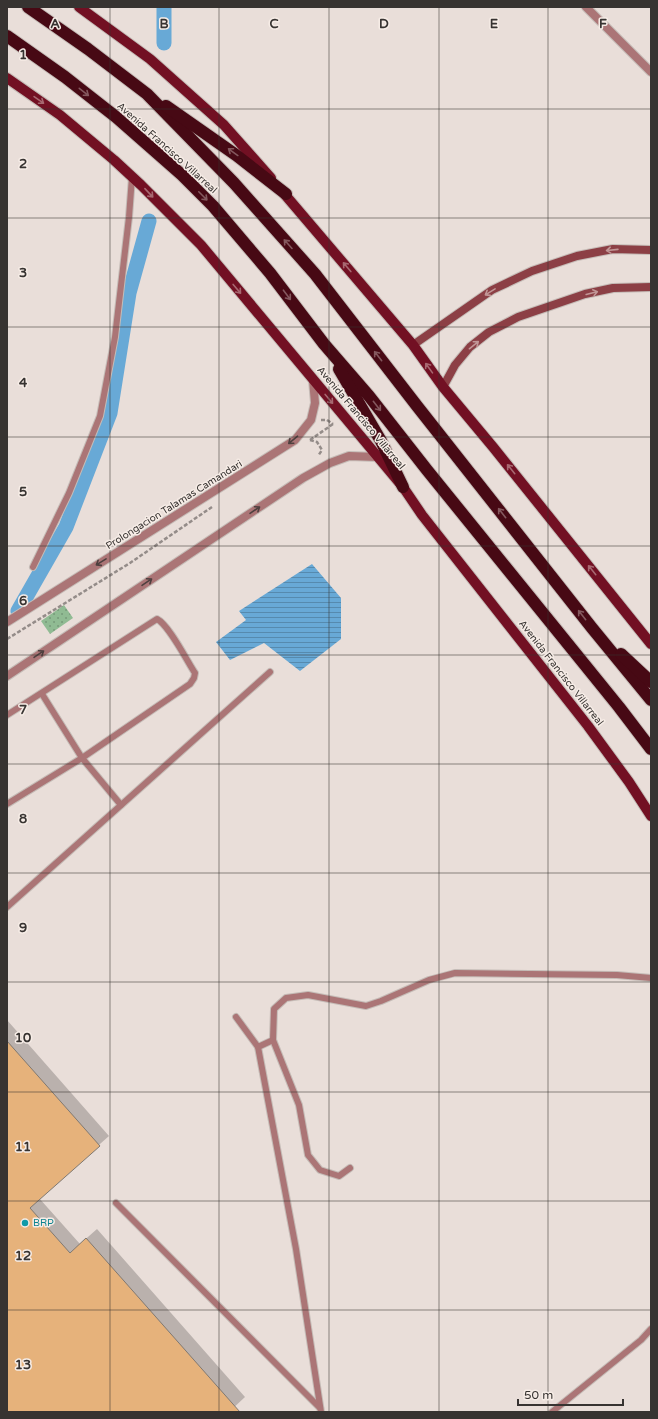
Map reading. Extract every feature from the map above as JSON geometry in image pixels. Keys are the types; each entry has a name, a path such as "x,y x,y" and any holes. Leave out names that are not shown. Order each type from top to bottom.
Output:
{"highway":[{"name":"Avenida Francisco Villarreal","path":"28,7 88,49 147,94 234,183 315,274 592,628 651,700"},
{"name":"Avenida Francisco Villarreal","path":"7,36 65,76 116,117 182,175 213,206 270,273 324,344 369,396 651,749"},
{"path":"147,94 199,128 286,194"},
{"path":"324,344 381,441 403,488"},
{"path":"592,628 651,682"}],"main road":[{"path":"79,7 150,59 224,125 286,194 413,345 442,387 493,447 651,644"},
{"name":"Avenida Francisco Villarreal","path":"7,78 60,115 132,177 200,245 403,488 422,515 588,726 629,782 651,816"},
{"path":"413,345 492,290 532,271 577,256 613,249 651,250"},
{"path":"442,387 454,365 470,348 489,332 518,317 586,294 613,288 651,287"}],"street":[{"path":"586,7 651,72"},
{"name":"Prolongacion Talamas Camandari","path":"7,622 295,440 310,420 315,403 313,380"},
{"path":"7,676 303,478 330,463 349,456 377,458"}],"lane":[{"path":"33,567 69,493 100,416 115,337 130,216 132,177"},
{"path":"7,715 157,619 162,622 172,636 195,673 190,684 82,758 7,804"},
{"path":"7,907 270,672"},
{"path":"42,694 82,758 121,805"},
{"path":"350,1168 339,1176 320,1170 308,1155 299,1105 273,1040 274,1009 286,998 308,995 366,1006 429,980 455,973 617,975 651,978"},
{"path":"236,1017 258,1048 296,1249 320,1410"},
{"path":"258,1048 273,1040"},
{"path":"116,1203 320,1410"},
{"path":"552,1412 641,1340 651,1329"}],"path":[{"path":"310,420 327,420 337,428"},
{"path":"310,440 333,424"},
{"path":"7,639 130,563 214,505"}],"green space":[{"path":"64,605 73,618 50,634 41,621"}],"water":[{"path":"312,564 341,598 341,639 300,671 264,643 230,660 216,642 246,620 239,611"}],"building":[{"name":"BRP","path":"7,1041 100,1146 30,1208 70,1253 86,1238 240,1412 7,1412"}],"waterway":[{"path":"164,7 164,43"},
{"path":"18,611 66,527 110,413 129,293 149,221"}],"place":[{"name":"BRP","path":"25,1223"}]}
